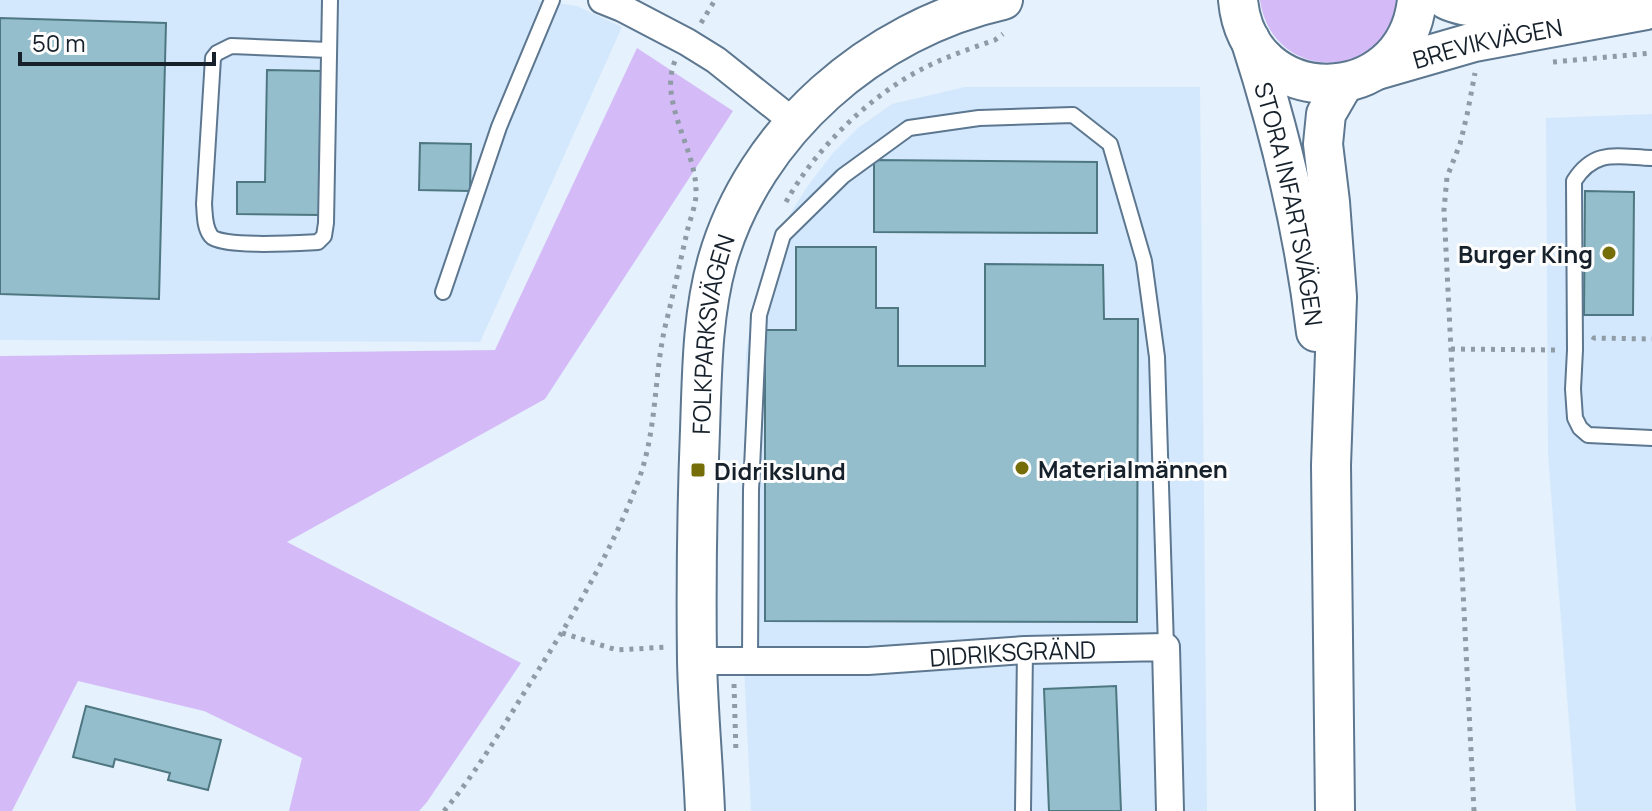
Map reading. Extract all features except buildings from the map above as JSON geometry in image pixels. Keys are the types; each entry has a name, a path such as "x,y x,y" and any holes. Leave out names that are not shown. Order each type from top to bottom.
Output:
{"main road":[{"name":"FOLKPARKSVÄGEN","path":"705,811 727,661 698,470 707,310 717,262 739,207 765,161 795,123 836,83 876,53 924,26 1002,0"},
{"name":"STORA INFARTSVÄGEN","path":"1335,811 1331,465 1337,297 1323,144 1326,114 1361,76 1390,59 1402,45 1411,30 1417,0"},
{"name":"BREVIKVÄGEN","path":"1447,0 1476,8 1557,5 1649,10"},
{"name":"BREVIKVÄGEN","path":"1238,15 1260,54 1274,67 1308,82 1326,84 1474,42 1649,10"},
{"name":"STORA INFARTSVÄGEN","path":"1238,15 1271,105 1296,203 1311,290 1331,465"}],"street":[{"path":"617,3 716,60 795,123"},
{"path":"1166,647 1170,811"},
{"name":"DIDRIKSGRÄND","path":"727,661 868,661 1025,650 1166,647"}],"lane":[{"path":"329,50 231,46 213,58 204,204 206,224 211,236 219,241 250,244 318,242 324,236 326,223 330,0"},
{"path":"443,292 499,127 552,0"},
{"path":"727,661 751,490 759,315 783,235 843,176 909,128 979,118 1073,115 1110,144 1144,261 1157,357 1166,647"},
{"path":"1652,158 1605,157 1592,161 1574,181 1573,389 1575,418 1588,435 1652,438"},
{"path":"1023,811 1025,650"}],"path":[{"path":"780,212 800,177 858,114 924,68 1003,34 1007,27 1002,0"},
{"path":"444,811 464,787 562,633 610,544 640,476 656,407 660,349 697,191 669,82 673,64 687,42"},
{"path":"1540,63 1652,53"},
{"path":"1474,811 1444,210 1447,177 1460,144 1475,72 1485,70"},
{"path":"562,633 617,650 666,647 727,661 737,766"}],"shaded area":[{"path":"0,0 537,0 577,6 622,27 480,342 0,340"},
{"path":"1260,0 1396,0 1389,27 1373,47 1353,58 1330,63 1306,59 1285,47 1269,28"},
{"path":"637,48 733,111 545,399 287,542 521,663 427,802 419,811 289,811 302,758 204,711 78,681 12,811 0,811 0,356 495,350"},
{"path":"965,87 1200,87 1207,811 751,811 743,645 746,353 756,296 775,238 807,187 833,153 858,128 892,104"},
{"path":"1652,114 1652,811 1576,811 1548,454 1546,118"}],"place":[{"name":"Burger King","path":"1609,253"},
{"name":"Materialmännen","path":"1022,468"},
{"name":"Didrikslund","path":"698,470"}]}
